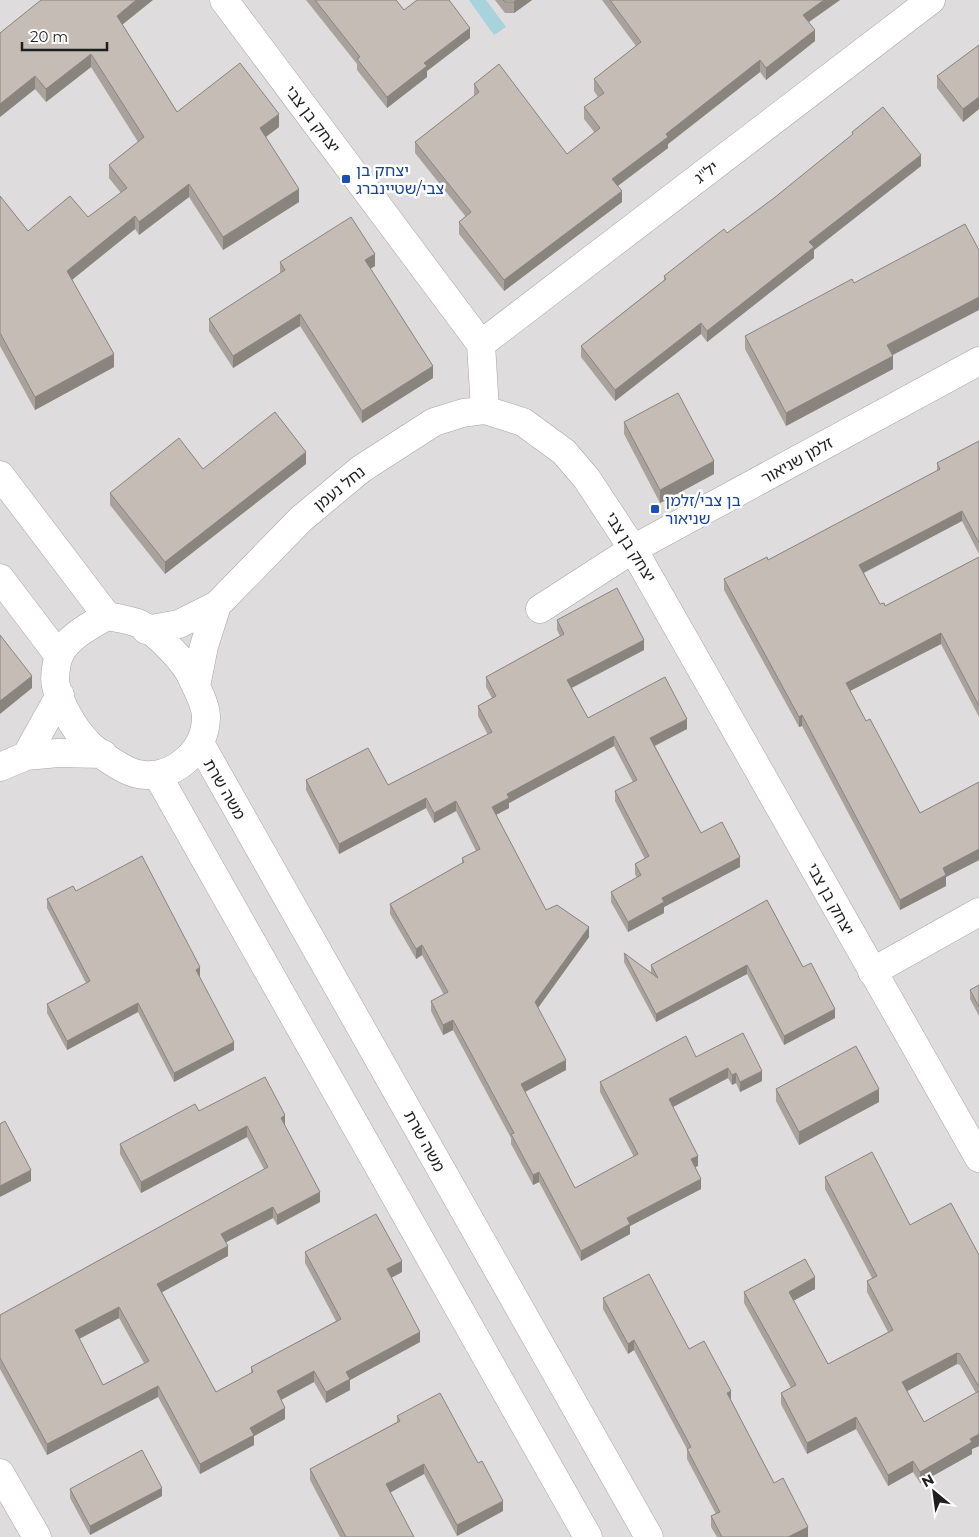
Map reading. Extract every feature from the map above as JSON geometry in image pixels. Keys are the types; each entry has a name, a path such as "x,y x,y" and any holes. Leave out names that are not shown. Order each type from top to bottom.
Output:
{"street":[{"name":"יצחק בן צבי","path":"224,0 481,344"},
{"name":"יל\"ג","path":"481,344 930,0"},
{"path":"481,344 485,410"},
{"name":"זלמן שניאור","path":"540,609 633,549 979,361"},
{"name":"יצחק בן צבי","path":"485,410 523,422 564,452 587,479 633,549 979,1158"},
{"name":"נחל נעמן","path":"146,630 179,624 217,605 301,519 361,469 434,422 463,413 485,410"},
{"path":"0,475 107,616 140,624 173,650 190,674 206,716 201,745 182,764 158,776 137,774 124,769 87,743 69,715 55,685 59,656 79,631 107,616"},
{"path":"0,578 59,656"},
{"name":"נחל נעמן","path":"196,686 204,646 217,605"},
{"path":"26,756 60,695"},
{"name":"משה שרת","path":"201,745 649,1537"},
{"path":"0,767 26,756 103,754"},
{"path":"158,776 588,1537"},
{"path":"872,972 979,912"},
{"path":"0,1473 37,1537"}],"shaded area":[{"path":"0,0 979,0 979,1537 0,1537"}],"water":[{"path":"469,0 486,0 506,27 494,35"}],"building":[{"path":"41,0 136,0 117,16 177,112 240,63 279,114 260,128 299,189 223,237 189,184 139,222 135,216 67,271 114,354 35,397 0,333 0,196 28,231 70,196 88,217 127,188 109,165 144,137 91,54 46,89 35,76 0,104 0,33"},
{"path":"315,0 396,0 404,10 417,0 449,0 470,28 424,63 427,66 387,97 357,59 360,57"},
{"path":"503,0 516,0 514,2 505,2"},
{"path":"610,0 824,0 803,15 815,30 766,68 760,60 666,134 668,137 612,179 622,191 504,280 459,222 471,212 415,142 479,92 474,84 499,64 567,154 600,128 584,107 604,93 594,79 641,42"},
{"path":"979,45 979,97 963,109 937,76"},
{"path":"883,107 921,155 809,242 814,247 707,331 701,323 615,390 581,346 666,279 664,276 724,229 727,233 774,198 853,134 852,132"},
{"path":"351,217 375,254 365,260 433,366 362,411 300,314 233,356 209,319 285,270 280,262"},
{"path":"965,224 979,250 979,297 887,345 893,356 786,413 745,336 852,279 854,283"},
{"path":"678,393 714,461 660,490 624,422"},
{"path":"275,412 306,452 165,562 110,493 179,438 203,469"},
{"path":"979,441 979,543 962,511 859,565 880,604 884,603 885,606 979,557 979,706 941,633 846,683 866,721 870,719 920,813 979,782 979,849 943,868 946,875 900,900 802,715 799,717 724,579 767,557 768,560 940,469 937,463"},
{"path":"617,588 644,640 567,680 588,718 665,677 687,719 650,738 701,833 722,822 740,857 662,898 664,902 628,922 611,892 641,875 635,864 649,856 615,791 637,780 614,736 507,794 509,798 492,807 546,910 557,905 589,927 535,1002 566,1060 521,1084 575,1188 638,1154 600,1082 686,1036 696,1057 743,1033 762,1071 740,1082 736,1073 732,1075 728,1068 669,1099 698,1156 691,1159 701,1179 627,1218 630,1224 581,1251 539,1172 533,1175 511,1134 514,1133 453,1020 443,1025 431,1001 448,992 422,945 416,949 390,904 464,862 462,858 480,849 456,801 434,813 426,798 339,844 306,780 368,748 388,785 492,732 478,706 496,696 486,677 564,634 557,620"},
{"path":"0,635 32,676 0,701"},
{"path":"142,856 200,967 196,970 234,1042 174,1073 138,1003 67,1041 47,1004 90,981 47,899 73,886 76,891"},
{"path":"767,900 803,967 811,963 835,1009 784,1036 747,965 656,1014 624,953 658,978 651,965"},
{"path":"979,985 979,1007 970,990"},
{"path":"856,1046 879,1089 799,1132 776,1089"},
{"path":"265,1077 285,1115 281,1118 320,1192 277,1215 273,1207 221,1234 228,1246 157,1284 216,1392 253,1372 251,1367 341,1319 305,1252 376,1214 402,1261 387,1269 420,1332 346,1372 350,1379 326,1392 314,1371 277,1391 285,1408 250,1428 254,1435 200,1464 158,1386 47,1444 0,1358 0,1315 268,1167 247,1126 141,1182 120,1144 195,1104 199,1111","holes":["119,1307 149,1361 103,1385 75,1330"]},
{"path":"5,1121 31,1170 0,1186 0,1124"},
{"path":"872,1152 910,1225 951,1203 979,1255 979,1387 960,1354 957,1353 902,1382 924,1422 979,1391 979,1434 970,1439 972,1442 920,1472 913,1461 888,1475 856,1417 807,1443 781,1393 796,1385 744,1292 805,1259 815,1277 789,1292 828,1364 893,1330 867,1281 877,1276 825,1177"},
{"path":"649,1274 689,1349 704,1341 731,1391 727,1393 774,1483 783,1478 808,1527 788,1537 722,1537 711,1516 720,1512 687,1449 691,1447 634,1340 628,1344 603,1298"},
{"path":"440,1393 478,1463 482,1461 503,1501 457,1525 424,1464 386,1484 414,1537 346,1537 310,1469 400,1421 397,1416"},
{"path":"142,1450 162,1488 90,1526 70,1489"}],"place":[{"name":"יצחק בן צבי/שטיינברג","path":"346,179"},
{"name":"בן צבי/זלמן שניאור","path":"655,509"}]}
